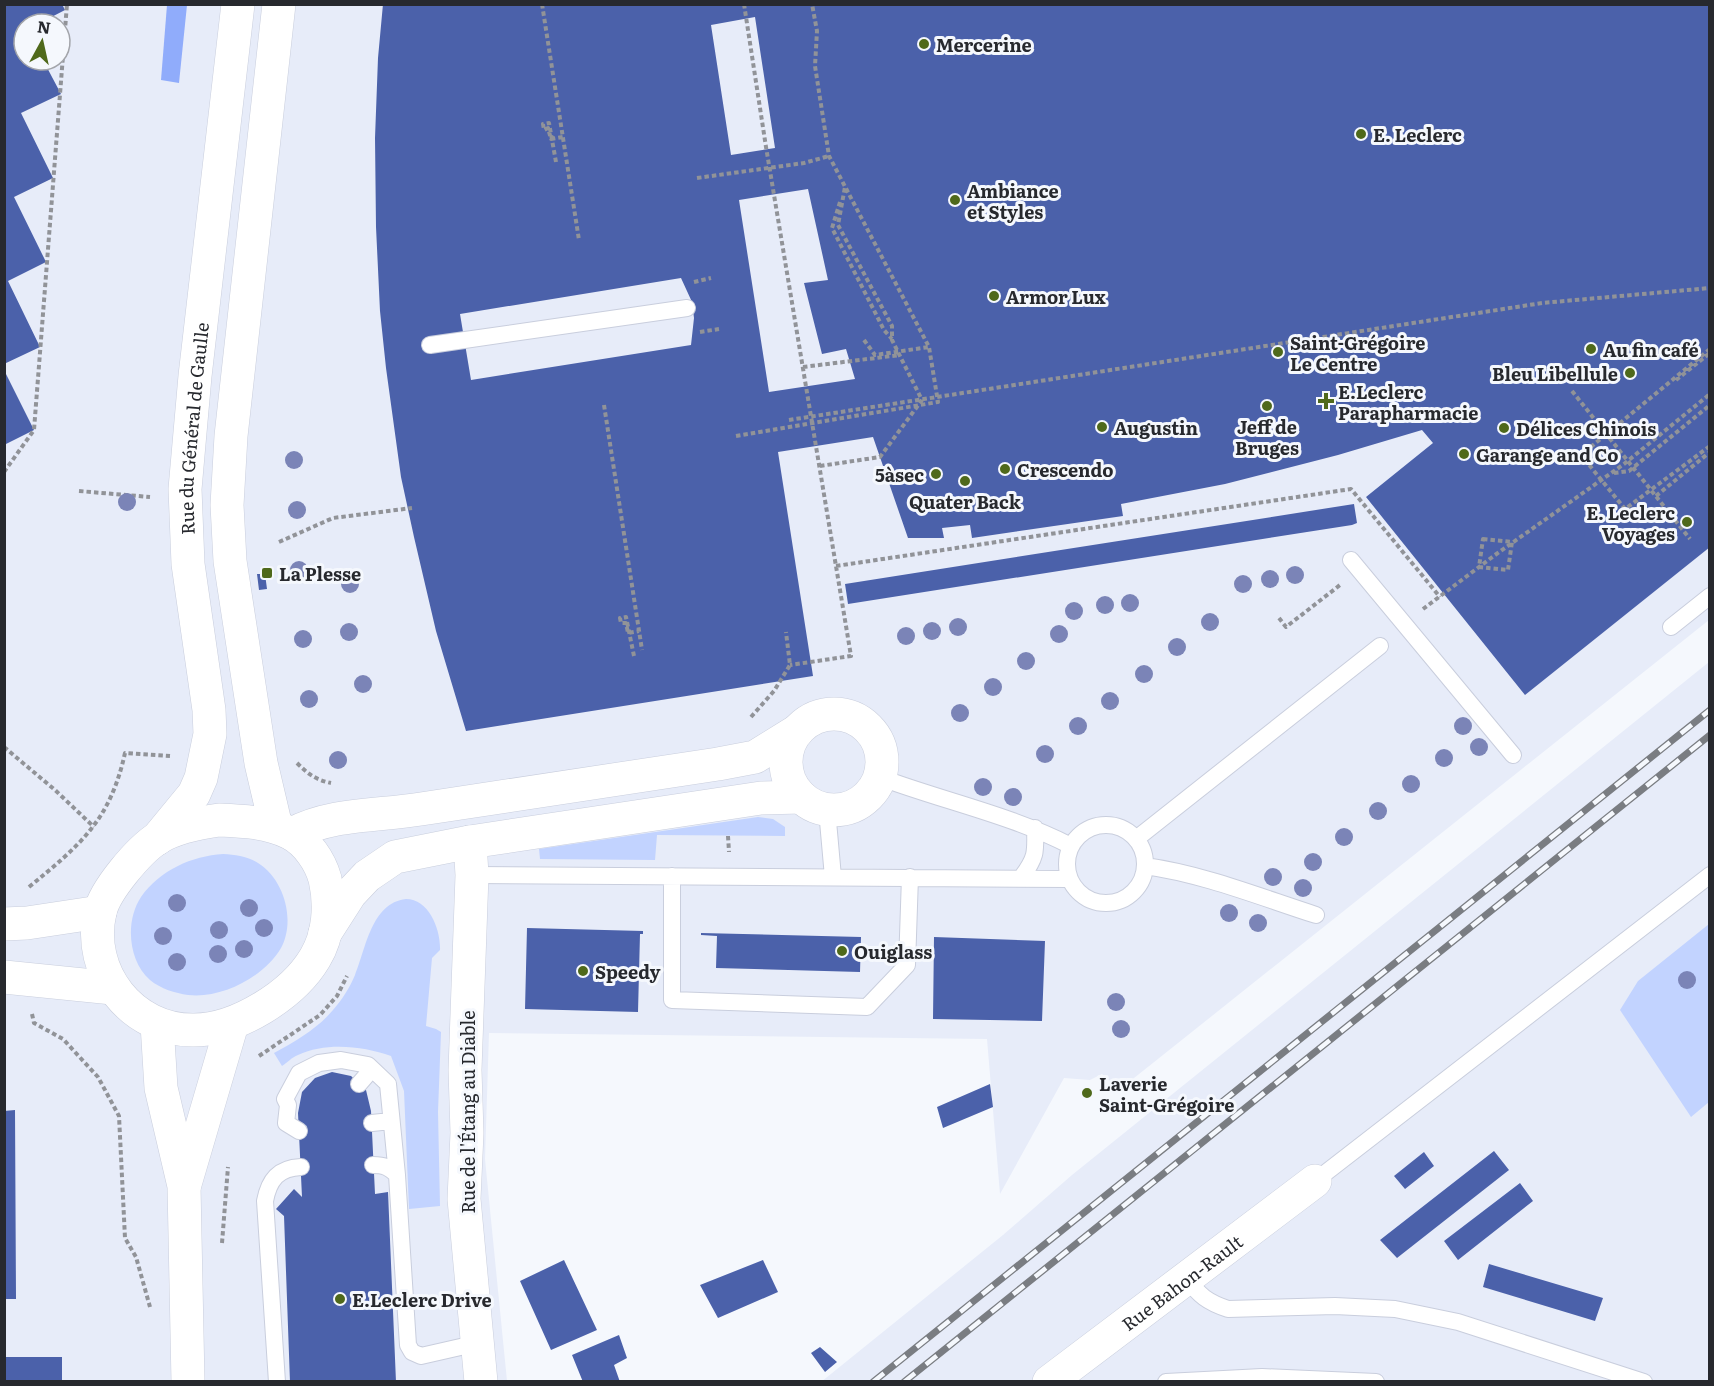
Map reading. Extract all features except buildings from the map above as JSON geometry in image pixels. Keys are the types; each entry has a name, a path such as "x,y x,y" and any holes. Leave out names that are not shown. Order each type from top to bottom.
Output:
{"main road":[{"name":"Rue du Général de Gaulle","path":"100,912 113,884 157,838 194,794 201,778 210,734 209,710 188,564 185,489 195,376 238,4"},
{"name":"Rue du Général de Gaulle","path":"279,4 231,436 227,505 230,561 261,763 284,831"},
{"path":"4,924 27,923 100,912 98,946 113,988 141,1016 157,1024 194,1030 232,1023 277,998 300,978 315,958 325,933 350,894 367,876 395,857 470,842 761,798 814,803 841,810 854,806 874,789 882,765 881,752 869,730 858,721 831,714 807,722 797,731 755,757 391,814 334,819 284,831"},
{"path":"797,731 786,757 786,772 792,785 814,803"},
{"path":"157,838 191,825 219,820 251,821 284,831 311,851 322,872 328,894 325,933"},
{"name":"Rue de l'Étang au Diable","path":"470,842 472,874 465,1070 467,1133 464,1198 481,1382"},
{"path":"4,977 113,988"},
{"path":"184,1186 232,1023"},
{"path":"157,1024 161,1088 184,1186 188,1382"},
{"name":"Rue Bahon-Rault","path":"1049,1382 1315,1181"}],"lane":[{"path":"430,345 687,308"},
{"path":"1351,560 1513,755"},
{"path":"1671,627 1710,597"},
{"path":"1136,839 1380,646"},
{"path":"879,777 1035,828 1071,846"},
{"path":"814,803 833,877"},
{"path":"1096,826 1119,827 1128,831 1136,839 1142,847 1146,866 1143,878 1127,897 1116,902 1103,903 1091,900 1075,888 1070,879 1068,857 1071,846 1078,837 1096,826"},
{"path":"1021,878 1033,862 1036,848 1035,828"},
{"path":"1146,866 1163,868 1221,884 1316,915"},
{"path":"472,874 1070,879"},
{"path":"1315,1181 1710,875"},
{"path":"672,876 672,1000 867,1007 907,965 910,877"},
{"path":"299,1131 286,1123 293,1108 285,1099 299,1086 299,1073 322,1069 341,1060 344,1068 368,1065 387,1084 397,1175 408,1345 412,1352 421,1356 478,1344"},
{"path":"359,1084 372,1069"},
{"path":"372,1123 391,1120"},
{"path":"373,1165 391,1168 397,1175"},
{"path":"277,1382 265,1201 268,1185 276,1176 290,1168 301,1167"},
{"path":"1186,1278 1199,1295 1213,1304 1228,1309 1335,1306 1395,1310 1458,1323 1644,1382"},
{"path":"1166,1382 1262,1377 1376,1382"}],"path":[{"path":"4,472 34,430 67,4"},
{"path":"542,4 579,240"},
{"path":"744,4 851,656 790,665"},
{"path":"736,436 938,402 929,347 829,156 815,66 817,31 812,4"},
{"path":"556,162 552,140 550,129 549,123 543,124 544,130 548,129 551,139 557,138 563,137"},
{"path":"697,178 804,163 829,156"},
{"path":"845,187 832,228 922,400"},
{"path":"845,187 838,225 892,326 892,340"},
{"path":"1710,213 1710,221"},
{"path":"684,284 711,278"},
{"path":"789,420 1542,303 1710,288"},
{"path":"693,333 719,329"},
{"path":"874,359 864,340 876,355 929,347"},
{"path":"1607,435 1709,351"},
{"path":"1709,351 1581,455 1624,509 1710,446"},
{"path":"804,367 900,355"},
{"path":"1572,391 1690,539"},
{"path":"1404,624 1512,542 1611,473 1710,394"},
{"path":"820,466 880,457 922,400"},
{"path":"604,405 642,650"},
{"path":"1611,473 1629,471 1710,405"},
{"path":"1656,496 1710,452"},
{"path":"836,566 1351,489 1440,597"},
{"path":"79,491 150,497"},
{"path":"279,542 333,518 412,508"},
{"path":"1479,567 1483,539 1512,542"},
{"path":"1479,567 1508,570 1512,542"},
{"path":"1279,618 1286,627 1344,582"},
{"path":"634,656 630,634 628,623 626,617 620,618 621,623 626,622 628,633 639,631"},
{"path":"744,724 774,691 790,665 786,632"},
{"path":"4,747 94,827"},
{"path":"23,893 75,848 94,827 119,780 125,753 180,757"},
{"path":"296,762 319,781 334,784"},
{"path":"31,1006 34,1023 63,1039 98,1077 119,1116 125,1238 136,1257 151,1312"}],"shaded area":[{"path":"5,5 1709,5 1709,620 1119,1090 1102,1074 1090,1080 1064,1078 1000,1194 987,1039 489,1033 485,1159 507,1381 5,1382"},
{"path":"1709,662 1709,1381 821,1382 1003,1235 1072,1175"},
{"path":"758,817 773,819 785,827 785,836 657,835 655,860 540,859 539,849"},
{"path":"223,854 241,856 254,861 275,879 285,901 287,913 285,937 281,948 274,959 253,977 228,990 188,995 163,988 150,980 143,972 133,952 131,929 136,907 149,887 167,872 188,861"},
{"path":"406,899 421,904 436,925 440,950 432,958 426,1026 441,1032 438,1112 440,1206 409,1209 404,1091 391,1056 357,1048 320,1048 298,1055 282,1066 274,1053 313,1029 333,1010 353,980 377,918 394,902"},
{"path":"1709,924 1709,1102 1691,1117 1620,1010 1638,981"}],"water":[{"path":"167,5 187,5 179,83 161,80"}],"railway":[{"path":"873,1382 1710,710"},
{"path":"904,1382 1710,735"}],"place":[{"name":"Mercerine","path":"924,44"},
{"name":"E. Leclerc","path":"1361,134"},
{"name":"Ambiance et Styles","path":"955,200"},
{"name":"Armor Lux","path":"994,296"},
{"name":"Au fin café","path":"1591,349"},
{"name":"Saint-Grégoire Le Centre","path":"1278,352"},
{"name":"Bleu Libellule","path":"1630,373"},
{"name":"E.Leclerc Parapharmacie","path":"1326,401"},
{"name":"Jeff de Bruges","path":"1267,406"},
{"name":"Augustin","path":"1102,427"},
{"name":"Délices Chinois","path":"1504,428"},
{"name":"Garange and Co","path":"1464,454"},
{"name":"Crescendo","path":"1005,469"},
{"name":"5àsec","path":"936,474"},
{"name":"Quater Back","path":"965,481"},
{"name":"E. Leclerc Voyages","path":"1687,522"},
{"name":"La Plesse","path":"267,573"},
{"name":"Ouiglass","path":"842,951"},
{"name":"Speedy","path":"583,971"},
{"name":"Laverie Saint-Grégoire","path":"1087,1093"},
{"name":"E.Leclerc Drive","path":"340,1299"}]}
